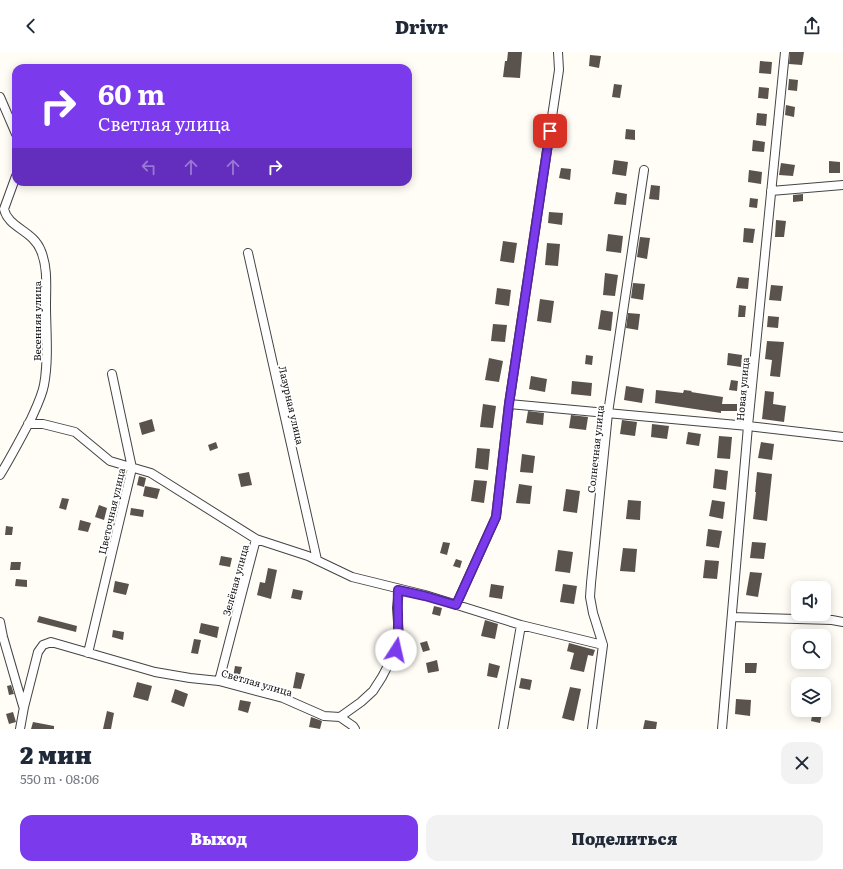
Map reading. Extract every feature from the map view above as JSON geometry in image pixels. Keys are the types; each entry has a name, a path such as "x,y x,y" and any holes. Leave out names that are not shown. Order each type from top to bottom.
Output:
{"street":[{"path":"456,605 496,517 509,404 559,70 558,52"},
{"name":"Новая улица","path":"722,729 748,426 786,52"},
{"path":"0,98 12,125"},
{"name":"Солнечная улица","path":"592,729 603,645 593,613 590,597 608,413 644,170"},
{"path":"771,191 843,185"},
{"name":"Весенняя улица","path":"0,475 13,454 28,424 44,386 46,365 46,266 41,250 35,241 24,230 9,222 5,214 4,206 12,186"},
{"name":"Лазурная улица","path":"248,254 317,560"},
{"name":"Цветочная улица","path":"88,652 132,468 112,374"},
{"path":"509,404 748,426 843,437"},
{"path":"28,424 43,424 75,432 110,461 151,473 256,538"},
{"name":"Зелёная улица","path":"219,681 256,538 308,556 352,577 398,590"},
{"path":"355,729 354,726 340,717 361,702 373,691 382,678 396,650 399,636 397,608 398,590 425,596 522,625 603,645"},
{"path":"732,617 832,620 843,622"},
{"path":"0,622 24,707 20,729"},
{"path":"503,729 522,625"},
{"name":"Светлая улица","path":"24,707 38,652 43,645 51,642 155,672 219,681 283,698 324,716 340,717"}],"building":[{"path":"508,52 522,52 520,78 503,77"},
{"path":"790,52 804,52 802,65 789,64"},
{"path":"590,55 601,56 599,68 589,66"},
{"path":"760,61 772,62 771,74 759,73"},
{"path":"789,79 798,80 797,91 788,90"},
{"path":"614,84 622,85 620,98 612,97"},
{"path":"759,87 769,88 768,99 758,98"},
{"path":"786,105 795,107 794,117 785,115"},
{"path":"757,113 767,114 766,126 756,125"},
{"path":"626,129 635,130 635,140 625,139"},
{"path":"753,140 765,142 764,152 752,151"},
{"path":"614,160 628,162 626,176 612,174"},
{"path":"829,161 840,162 840,173 829,173"},
{"path":"781,163 795,165 793,176 779,175"},
{"path":"561,168 571,169 570,180 559,178"},
{"path":"749,170 762,172 761,184 748,182"},
{"path":"651,185 660,186 659,200 649,199"},
{"path":"616,192 627,194 626,205 614,204"},
{"path":"803,194 803,201 793,202 793,195"},
{"path":"750,198 758,199 757,208 749,207"},
{"path":"549,212 563,213 562,225 548,223"},
{"path":"776,220 786,221 784,237 775,237"},
{"path":"744,228 755,229 753,243 743,242"},
{"path":"608,234 623,236 621,253 606,251"},
{"path":"640,237 650,238 647,259 637,257"},
{"path":"503,241 517,243 514,263 500,261"},
{"path":"547,243 560,244 558,266 545,265"},
{"path":"605,273 618,275 615,296 603,295"},
{"path":"738,277 749,278 748,289 736,288"},
{"path":"633,283 645,284 643,300 631,298"},
{"path":"771,285 783,286 781,301 769,300"},
{"path":"497,288 511,290 509,306 495,304"},
{"path":"540,299 554,301 551,323 537,321"},
{"path":"739,305 746,306 745,317 738,317"},
{"path":"601,310 613,312 611,331 598,329"},
{"path":"628,313 640,314 638,330 626,328"},
{"path":"768,316 779,317 778,328 767,327"},
{"path":"493,324 507,325 505,342 491,341"},
{"path":"767,341 784,342 780,377 770,376 772,360 765,359"},
{"path":"728,353 742,355 741,367 727,365"},
{"path":"586,355 593,356 592,365 585,364"},
{"path":"489,358 503,361 499,382 485,380"},
{"path":"531,376 547,379 545,392 529,389"},
{"path":"731,380 738,381 737,391 729,390"},
{"path":"572,381 592,383 591,396 571,394"},
{"path":"626,386 644,389 642,403 624,400"},
{"path":"656,390 683,393 684,390 723,397 722,404 737,404 737,411 721,411 721,413 655,403"},
{"path":"765,391 774,392 773,404 786,406 784,422 762,419"},
{"path":"483,404 496,406 493,428 480,427"},
{"path":"528,411 544,413 543,425 526,423"},
{"path":"571,415 588,417 586,430 569,428"},
{"path":"152,419 155,431 142,435 139,423"},
{"path":"622,420 637,422 635,436 620,434"},
{"path":"652,424 669,426 667,439 651,437"},
{"path":"688,432 701,434 699,446 686,444"},
{"path":"719,436 732,437 730,459 717,458"},
{"path":"216,442 218,448 210,451 208,445"},
{"path":"761,442 774,444 772,460 758,458"},
{"path":"477,448 490,449 488,470 475,468"},
{"path":"522,454 535,456 533,473 520,472"},
{"path":"715,469 728,471 726,490 713,488"},
{"path":"249,472 252,485 241,487 238,474"},
{"path":"757,472 772,474 767,521 753,519"},
{"path":"139,476 146,478 144,487 137,485"},
{"path":"474,480 487,481 484,503 471,501"},
{"path":"519,484 532,486 530,504 516,503"},
{"path":"145,486 160,489 157,499 143,496"},
{"path":"566,489 580,491 577,513 563,511"},
{"path":"62,498 69,499 66,510 59,508"},
{"path":"628,500 641,501 640,520 626,519"},
{"path":"712,500 725,502 723,519 709,516"},
{"path":"99,505 107,508 104,520 95,517"},
{"path":"131,508 144,510 143,517 130,515"},
{"path":"80,520 91,523 88,532 78,530"},
{"path":"6,526 13,527 12,535 5,535"},
{"path":"708,529 722,531 719,548 706,546"},
{"path":"443,542 450,543 447,555 440,553"},
{"path":"752,542 766,543 764,559 750,558"},
{"path":"623,548 637,549 635,572 620,571"},
{"path":"558,550 573,552 570,573 555,571"},
{"path":"221,556 232,558 230,567 219,565"},
{"path":"456,559 462,561 460,568 453,566"},
{"path":"705,560 719,561 717,579 703,578"},
{"path":"11,562 21,562 20,570 10,570"},
{"path":"268,568 277,570 271,599 257,595 260,582 265,583"},
{"path":"750,572 762,573 758,597 746,595"},
{"path":"16,579 27,580 27,587 15,586"},
{"path":"115,581 129,584 126,595 113,592"},
{"path":"491,584 504,586 502,599 489,597"},
{"path":"563,584 577,586 574,604 560,602"},
{"path":"293,589 303,591 301,600 291,598"},
{"path":"434,606 442,608 440,616 432,614"},
{"path":"39,616 77,626 76,632 37,622"},
{"path":"485,620 498,624 495,639 481,636"},
{"path":"201,623 219,627 217,638 199,633"},
{"path":"113,630 124,632 123,640 112,637"},
{"path":"194,639 201,640 198,654 191,653"},
{"path":"427,641 430,650 423,652 420,643"},
{"path":"569,643 595,650 593,656 588,655 584,672 570,669 574,653 567,651"},
{"path":"437,660 439,671 428,673 426,663"},
{"path":"489,663 500,666 497,678 487,676"},
{"path":"745,663 757,663 756,673 745,673"},
{"path":"235,666 242,667 239,678 233,677"},
{"path":"296,672 305,674 301,689 293,688"},
{"path":"521,678 532,680 530,690 519,688"},
{"path":"137,682 152,686 148,701 133,697"},
{"path":"11,685 14,694 9,695 7,686"},
{"path":"570,687 581,689 574,721 562,718"},
{"path":"175,689 188,694 184,707 171,702"},
{"path":"736,699 751,700 750,716 735,714"},
{"path":"240,700 251,702 248,713 238,710"},
{"path":"107,711 114,713 111,729 103,729"},
{"path":"13,712 16,722 9,724 6,714"},
{"path":"311,717 322,721 320,729 309,727"},
{"path":"812,717 821,717 820,723 811,721"},
{"path":"645,720 657,722 656,729 643,729"},
{"path":"33,722 54,726 54,729 31,729"}],"route":[{"path":"396,650 399,636 397,608 398,590 456,605 496,517 509,404 550,131"}]}
